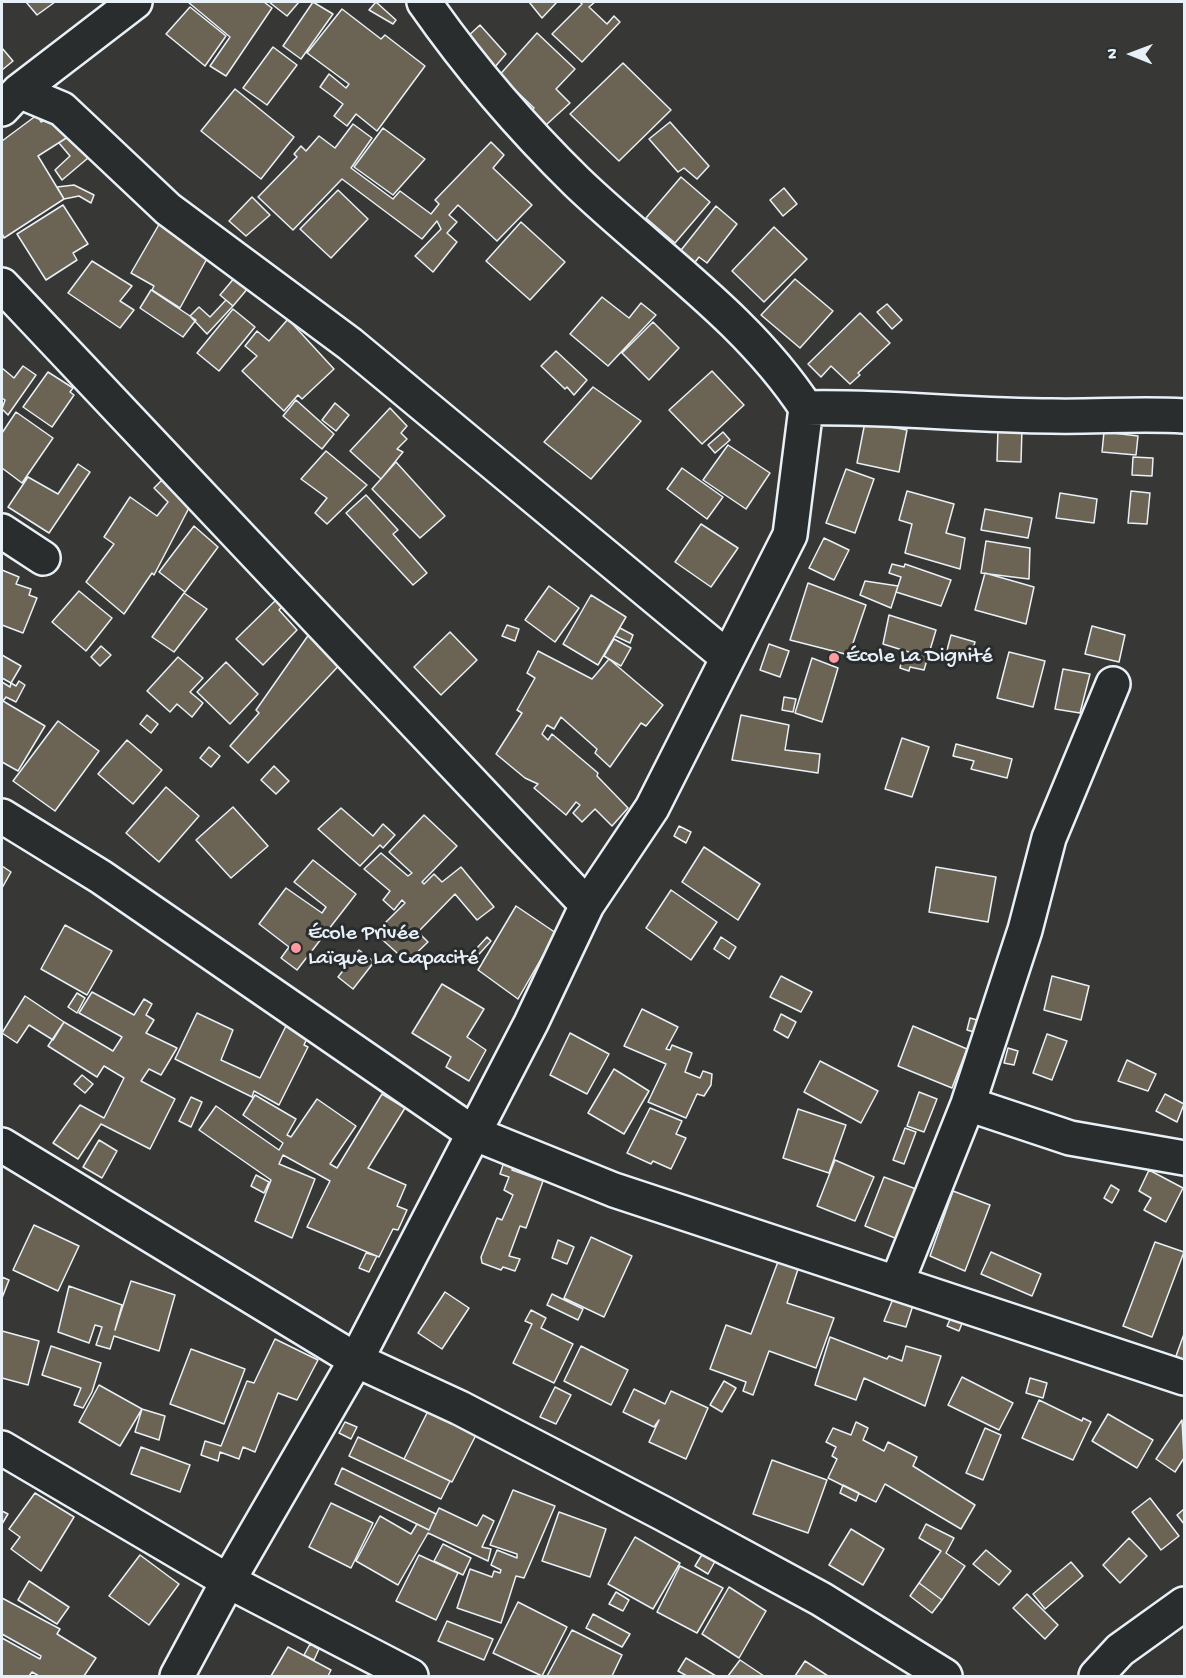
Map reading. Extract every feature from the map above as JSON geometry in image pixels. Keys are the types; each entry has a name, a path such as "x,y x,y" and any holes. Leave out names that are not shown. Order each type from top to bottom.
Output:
{"street":[{"path":"10,100 135,2"},
{"path":"177,1677 228,1581 356,1360 531,1023 587,905 652,808 790,536 806,408 785,375 688,280 577,181 446,33 424,2"},
{"path":"10,100 62,109 168,209 350,344 727,657"},
{"path":"2,285 587,905"},
{"path":"806,408 854,407 928,413 1052,416 1185,416"},
{"path":"2,531 43,558"},
{"path":"897,1282 968,1104 1025,930 1050,838 1113,684"},
{"path":"2,816 101,877 473,1133 614,1190 1185,1378"},
{"path":"968,1104 1070,1138 1185,1158"},
{"path":"2,1145 356,1360 460,1408 821,1599 945,1677"},
{"path":"2,1448 228,1581 411,1677"},
{"path":"1096,1677 1120,1650 1185,1604"}],"building":[{"path":"26,2 55,2 37,15"},
{"path":"188,2 264,2 272,8 226,76 210,66 230,37"},
{"path":"269,2 299,2 287,16"},
{"path":"313,2 333,14 301,59 283,46"},
{"path":"376,2 396,20 393,24 369,10"},
{"path":"529,2 557,2 542,18"},
{"path":"580,2 595,2 589,7 607,24 614,16 620,22 582,62 552,34 582,4"},
{"path":"190,7 226,36 205,66 166,34"},
{"path":"342,9 381,39 385,35 425,66 377,131 356,114 347,126 334,116 343,104 320,87 329,74 346,88 349,84 307,53"},
{"path":"480,25 506,54 494,68 466,38"},
{"path":"537,33 575,69 556,89 570,103 546,125 531,112 534,108 512,87 509,91 496,79"},
{"path":"273,47 297,65 267,105 243,88"},
{"path":"2,48 13,61 2,70"},
{"path":"623,63 671,110 619,161 570,114"},
{"path":"235,89 294,137 261,179 201,131"},
{"path":"57,113 71,135 38,156 64,199 4,238 2,233 2,141 37,115 41,122"},
{"path":"670,122 709,166 697,179 684,168 678,172 649,139"},
{"path":"353,124 372,138 351,168 393,199 400,191 431,214 439,204 435,200 491,142 504,155 493,168 532,205 497,241 458,205 449,215 457,222 447,233 457,242 433,272 415,256 441,229 437,221 422,239 342,179 293,230 258,197 297,157 294,154 301,146 306,151 319,136 335,148"},
{"path":"383,128 425,159 393,195 354,167"},
{"path":"71,135 88,158 62,180 55,170 70,156 59,143"},
{"path":"681,177 710,202 675,243 646,218"},
{"path":"74,185 94,195 91,203 79,196 64,199 57,187"},
{"path":"784,188 797,204 783,216 770,200"},
{"path":"338,190 368,219 331,258 300,229"},
{"path":"252,197 270,215 246,236 229,221"},
{"path":"63,205 88,244 73,253 77,260 46,280 17,234"},
{"path":"716,206 737,224 707,263 699,257 689,270 674,259"},
{"path":"161,221 209,255 180,308 152,290 154,286 131,273"},
{"path":"521,222 565,262 530,300 486,261"},
{"path":"774,227 807,259 764,302 732,271"},
{"path":"92,261 132,286 120,301 134,310 120,328 68,293"},
{"path":"241,270 254,281 233,306 220,295"},
{"path":"795,279 833,311 800,348 761,315"},
{"path":"151,290 196,320 183,337 140,308"},
{"path":"602,297 629,318 641,303 656,315 608,366 570,334"},
{"path":"226,300 233,306 207,334 190,316 199,307 210,317"},
{"path":"887,304 902,320 892,329 877,312"},
{"path":"233,309 255,327 219,371 197,353"},
{"path":"860,313 890,343 858,373 860,375 850,384 831,366 821,377 808,364"},
{"path":"288,319 334,369 302,399 298,395 284,411 242,371 257,356 245,346 257,331 269,341"},
{"path":"653,322 679,348 649,380 622,353"},
{"path":"556,351 587,380 574,395 541,366"},
{"path":"23,366 36,375 8,415 2,409 5,400 2,398 2,368 14,378"},
{"path":"712,371 744,405 702,444 669,410"},
{"path":"48,372 73,388 70,392 74,395 52,427 23,407"},
{"path":"593,387 641,421 591,479 544,442"},
{"path":"296,400 334,434 322,449 283,416"},
{"path":"335,403 349,415 336,431 322,420"},
{"path":"390,408 407,426 401,433 407,439 397,449 403,452 381,479 350,451"},
{"path":"16,412 53,438 22,483 2,468 2,433"},
{"path":"865,422 907,430 899,472 857,463"},
{"path":"998,428 1022,428 1021,462 997,461"},
{"path":"723,432 730,440 715,453 708,445"},
{"path":"1104,432 1138,436 1136,455 1102,452"},
{"path":"728,445 770,473 746,509 703,480"},
{"path":"326,451 367,485 327,524 315,513 327,498 301,479"},
{"path":"1133,457 1153,458 1152,476 1132,475"},
{"path":"396,462 445,516 420,538 372,489"},
{"path":"78,464 90,472 49,533 8,507 28,477 58,494"},
{"path":"682,468 723,497 707,519 667,489"},
{"path":"846,469 874,479 855,533 826,523"},
{"path":"164,478 191,504 154,575 152,573 124,614 86,582 114,544 104,537 130,497 157,516 168,502 154,488"},
{"path":"907,491 954,504 946,533 965,538 960,569 905,553 912,524 899,520"},
{"path":"1131,491 1150,493 1147,524 1128,523"},
{"path":"1060,493 1097,499 1094,523 1056,518"},
{"path":"366,495 398,530 393,534 427,573 413,585 346,513"},
{"path":"985,509 1032,518 1028,538 981,530"},
{"path":"701,524 738,548 711,587 675,562"},
{"path":"194,526 218,547 185,592 159,572"},
{"path":"824,538 849,550 834,580 809,568"},
{"path":"986,541 1030,548 1029,579 981,573"},
{"path":"892,564 904,567 905,564 951,580 941,606 896,592 901,577 889,573"},
{"path":"2,570 19,577 16,584 31,589 29,595 37,598 23,633 2,625"},
{"path":"985,573 1034,587 1026,624 975,610"},
{"path":"865,581 898,586 891,608 860,595"},
{"path":"808,583 866,605 849,655 790,640"},
{"path":"549,586 579,608 555,642 525,620"},
{"path":"79,591 112,618 86,651 52,622"},
{"path":"184,593 207,609 174,652 152,637"},
{"path":"591,595 626,617 598,665 563,644"},
{"path":"277,599 283,605 279,610 297,630 263,665 236,639"},
{"path":"889,615 936,630 924,670 910,667 909,671 900,668 902,659 910,661 912,653 883,644"},
{"path":"507,625 519,629 515,641 502,636"},
{"path":"1092,626 1125,635 1119,662 1085,654"},
{"path":"620,628 633,635 630,643 615,636"},
{"path":"312,630 345,659 248,763 230,746 259,713 256,710"},
{"path":"450,632 477,660 441,695 414,667"},
{"path":"951,635 975,642 970,660 946,654"},
{"path":"614,639 631,648 621,666 604,656"},
{"path":"769,644 789,651 780,677 760,670"},
{"path":"101,646 111,655 100,666 91,657"},
{"path":"538,651 592,679 609,659 663,705 646,726 641,723 610,767 595,753 597,749 561,717 554,729 547,725 542,734 548,740 552,734 598,773 597,776 628,808 612,826 595,809 582,822 573,813 580,805 576,802 566,815 534,788 538,784 525,778 496,754 522,713 517,710 535,678 527,673"},
{"path":"1009,652 1045,661 1033,707 997,698"},
{"path":"2,655 21,666 11,683 2,678"},
{"path":"178,657 203,678 190,692 203,703 192,717 177,704 170,712 147,691"},
{"path":"812,658 838,668 822,722 795,713"},
{"path":"226,662 258,694 230,724 197,692"},
{"path":"1063,669 1090,674 1080,713 1055,709"},
{"path":"19,681 25,685 16,702 6,697 3,701 45,726 18,771 2,762 2,682 10,687 11,683 16,686"},
{"path":"784,697 796,699 793,712 782,710"},
{"path":"147,715 158,724 151,733 140,724"},
{"path":"741,715 789,725 785,750 820,754 818,773 732,760"},
{"path":"58,721 99,751 55,811 13,781"},
{"path":"902,738 929,747 912,797 885,789"},
{"path":"127,740 162,770 133,804 98,774"},
{"path":"956,744 1012,759 1007,778 971,769 974,761 953,756"},
{"path":"209,747 220,756 211,767 200,758"},
{"path":"274,766 289,781 276,794 261,780"},
{"path":"166,787 199,816 159,862 126,833"},
{"path":"233,807 268,846 231,878 196,840"},
{"path":"341,808 373,836 383,824 395,835 383,848 380,845 360,866 318,829"},
{"path":"424,815 457,846 422,882 424,884 434,874 442,882 461,867 494,907 477,920 455,894 418,932 428,942 407,962 375,933 405,903 402,900 394,910 383,900 390,891 364,869 381,853 408,876 412,873 389,852"},
{"path":"679,826 691,832 686,843 674,836"},
{"path":"704,847 760,884 738,920 682,882"},
{"path":"313,860 356,894 297,970 281,958 289,947 259,924 286,888 322,913 326,907 294,882"},
{"path":"2,866 11,872 2,888"},
{"path":"936,867 996,877 988,922 929,912"},
{"path":"671,890 717,922 691,960 646,928"},
{"path":"516,906 556,933 518,999 478,970"},
{"path":"65,925 112,951 87,995 41,969"},
{"path":"487,937 491,941 471,963 467,959"},
{"path":"721,937 736,947 729,959 714,949"},
{"path":"359,950 374,962 353,989 338,977"},
{"path":"781,976 812,992 801,1012 770,997"},
{"path":"1052,976 1089,986 1081,1020 1044,1010"},
{"path":"442,984 484,1009 467,1037 486,1050 469,1081 446,1067 451,1057 412,1033"},
{"path":"92,992 134,1015 144,999 152,1004 146,1015 154,1020 146,1033 177,1048 161,1075 149,1069 141,1081 175,1099 150,1149 101,1124 78,1159 53,1143 80,1105 104,1118 124,1078 104,1066 97,1077 48,1046 64,1022 113,1051 122,1037 79,1013"},
{"path":"77,993 85,998 77,1013 68,1007"},
{"path":"25,996 64,1022 53,1040 29,1025 17,1043 2,1033"},
{"path":"642,1009 678,1027 666,1049 670,1050 672,1045 692,1053 685,1072 700,1078 703,1071 712,1074 711,1085 704,1096 697,1094 686,1118 648,1102 666,1064 624,1046"},
{"path":"197,1013 233,1030 221,1060 260,1078 287,1024 308,1036 304,1045 308,1047 279,1105 254,1091 252,1097 175,1059"},
{"path":"781,1014 796,1022 788,1038 774,1030"},
{"path":"970,1018 984,1022 981,1034 967,1030"},
{"path":"913,1026 967,1049 952,1088 898,1066"},
{"path":"570,1033 609,1054 587,1094 550,1075"},
{"path":"1047,1034 1067,1041 1052,1080 1033,1073"},
{"path":"1008,1048 1018,1051 1014,1065 1004,1063"},
{"path":"1127,1060 1156,1074 1148,1091 1118,1081"},
{"path":"820,1061 878,1091 861,1123 804,1092"},
{"path":"614,1069 649,1091 624,1134 588,1113"},
{"path":"82,1075 93,1084 85,1093 74,1084"},
{"path":"919,1092 937,1099 924,1132 907,1126"},
{"path":"382,1094 405,1108 368,1168 406,1185 397,1206 407,1210 398,1230 393,1229 379,1257 307,1227 330,1181 283,1155 279,1164 315,1179 292,1238 255,1221 271,1180 199,1130 216,1106 279,1150 283,1143 243,1115 255,1095 296,1119 287,1135 291,1137 317,1099 356,1126 330,1164 337,1168"},
{"path":"1165,1094 1184,1104 1177,1122 1156,1111"},
{"path":"191,1097 202,1102 191,1127 179,1121"},
{"path":"650,1108 682,1121 676,1134 686,1138 671,1169 653,1161 651,1164 627,1153"},
{"path":"798,1109 846,1125 829,1173 783,1158"},
{"path":"905,1128 916,1132 904,1164 893,1160"},
{"path":"99,1140 117,1151 102,1178 83,1167"},
{"path":"835,1160 874,1177 855,1221 817,1206"},
{"path":"504,1162 514,1166 512,1170 543,1181 526,1228 520,1226 509,1256 520,1259 515,1271 503,1267 501,1270 482,1263 481,1257 497,1218 502,1220 513,1195 504,1190 509,1177 500,1174"},
{"path":"1149,1170 1183,1188 1166,1222 1144,1210 1151,1198 1139,1191"},
{"path":"256,1175 269,1182 264,1193 251,1186"},
{"path":"884,1177 924,1192 905,1242 865,1226"},
{"path":"1111,1185 1119,1190 1112,1203 1104,1198"},
{"path":"953,1191 990,1205 965,1271 930,1256"},
{"path":"34,1225 79,1246 58,1291 13,1270"},
{"path":"591,1237 632,1256 604,1317 564,1298"},
{"path":"558,1240 574,1247 567,1264 552,1258"},
{"path":"1155,1242 1184,1252 1152,1337 1123,1326"},
{"path":"991,1252 1041,1274 1032,1296 981,1274"},
{"path":"366,1253 377,1256 369,1272 359,1268"},
{"path":"779,1259 799,1266 787,1303 834,1318 816,1368 769,1351 753,1395 743,1391 746,1382 710,1369 726,1325 751,1334"},
{"path":"2,1277 9,1280 2,1298"},
{"path":"131,1281 175,1295 159,1351 114,1336 110,1349 96,1345 102,1327 95,1325 89,1343 58,1332 69,1286 122,1305 115,1330"},
{"path":"445,1292 469,1308 442,1349 418,1333"},
{"path":"552,1294 583,1309 578,1320 547,1305"},
{"path":"895,1294 915,1299 906,1327 884,1321"},
{"path":"531,1310 546,1318 541,1328 573,1344 554,1383 513,1363 532,1324 525,1321"},
{"path":"953,1313 965,1316 959,1331 947,1326"},
{"path":"2,1331 39,1341 28,1385 2,1378"},
{"path":"1184,1334 1184,1360 1176,1356"},
{"path":"830,1337 887,1359 889,1356 902,1361 906,1346 941,1356 925,1406 864,1378 856,1400 815,1385"},
{"path":"275,1339 318,1360 297,1400 278,1393 255,1452 243,1447 239,1459 220,1452 218,1461 201,1455 205,1441 221,1446 247,1381 254,1383"},
{"path":"51,1346 101,1363 92,1392 83,1408 74,1405 81,1388 42,1375"},
{"path":"581,1346 628,1370 611,1405 564,1381"},
{"path":"191,1349 245,1369 224,1424 170,1404"},
{"path":"962,1377 1013,1403 999,1430 948,1405"},
{"path":"1030,1378 1047,1383 1043,1398 1026,1393"},
{"path":"724,1381 736,1388 722,1412 710,1405"},
{"path":"99,1385 142,1409 120,1446 79,1422"},
{"path":"555,1387 571,1395 556,1424 540,1417"},
{"path":"634,1389 665,1404 671,1391 708,1408 686,1459 649,1442 659,1420 654,1427 623,1412"},
{"path":"1039,1400 1082,1421 1083,1418 1091,1422 1073,1460 1022,1438"},
{"path":"142,1409 165,1416 159,1440 135,1432"},
{"path":"428,1411 476,1435 452,1482 404,1459"},
{"path":"1108,1414 1153,1440 1137,1468 1092,1441"},
{"path":"1182,1420 1184,1458 1175,1472 1156,1459"},
{"path":"345,1422 357,1427 351,1439 339,1433"},
{"path":"856,1422 868,1428 863,1440 884,1451 888,1442 917,1457 913,1466 975,1505 961,1529 885,1484 876,1502 828,1478 837,1459 832,1456 836,1447 826,1442 833,1428 851,1435"},
{"path":"985,1428 1001,1435 983,1480 966,1473"},
{"path":"358,1437 450,1481 441,1499 349,1456"},
{"path":"141,1447 190,1465 180,1492 131,1474"},
{"path":"772,1460 827,1480 808,1533 753,1514"},
{"path":"342,1468 436,1514 429,1530 335,1484"},
{"path":"843,1485 859,1493 856,1501 840,1493"},
{"path":"513,1490 555,1506 524,1578 516,1576 501,1623 457,1608 470,1569 492,1577 494,1571 500,1573 501,1570 491,1565 497,1550 517,1558 517,1554 490,1545"},
{"path":"35,1493 74,1517 41,1571 11,1549 20,1537 9,1529"},
{"path":"1150,1498 1179,1536 1161,1550 1132,1512"},
{"path":"331,1503 373,1523 351,1568 309,1547"},
{"path":"439,1508 477,1526 483,1515 494,1521 482,1547 491,1549 488,1561 428,1533 398,1585 356,1561 380,1516 411,1534 417,1524 429,1530"},
{"path":"1184,1509 1184,1524 1177,1515"},
{"path":"2,1511 8,1514 2,1524"},
{"path":"559,1512 606,1529 590,1577 542,1561"},
{"path":"926,1524 954,1538 946,1553 965,1566 942,1600 919,1583 941,1551 919,1538"},
{"path":"851,1529 884,1549 863,1585 829,1565"},
{"path":"635,1537 680,1563 653,1609 608,1584"},
{"path":"1129,1538 1147,1556 1120,1583 1103,1565"},
{"path":"443,1544 471,1558 463,1575 434,1561"},
{"path":"706,1548 718,1556 708,1574 695,1566"},
{"path":"986,1550 1011,1571 999,1585 973,1564"},
{"path":"140,1555 179,1584 149,1625 109,1596"},
{"path":"419,1555 458,1573 436,1620 396,1601"},
{"path":"1071,1562 1083,1576 1045,1609 1033,1594"},
{"path":"680,1566 723,1588 697,1633 657,1612"},
{"path":"29,1581 69,1607 57,1624 18,1600"},
{"path":"919,1583 942,1600 932,1613 910,1596"},
{"path":"729,1587 766,1611 739,1658 702,1634"},
{"path":"616,1592 629,1600 623,1611 609,1604"},
{"path":"1027,1594 1058,1625 1045,1639 1013,1608"},
{"path":"2,1598 60,1629 57,1634 96,1658 84,1676 39,1676 32,1672 29,1676 2,1676 2,1638 40,1659 41,1656 2,1634"},
{"path":"518,1602 567,1627 542,1676 493,1653"},
{"path":"593,1614 630,1634 622,1647 586,1628"},
{"path":"447,1621 493,1639 484,1660 438,1641"},
{"path":"572,1630 622,1655 612,1676 547,1676"},
{"path":"310,1644 319,1649 314,1660 304,1655"},
{"path":"288,1647 331,1670 328,1676 271,1676"},
{"path":"686,1658 716,1676 687,1676 678,1671"},
{"path":"740,1660 764,1676 728,1676"},
{"path":"805,1661 828,1676 795,1676"}],"place":[{"name":"École La Dignité","path":"834,658"},
{"name":"École Privée Laïque La Capacité","path":"296,948"}]}
